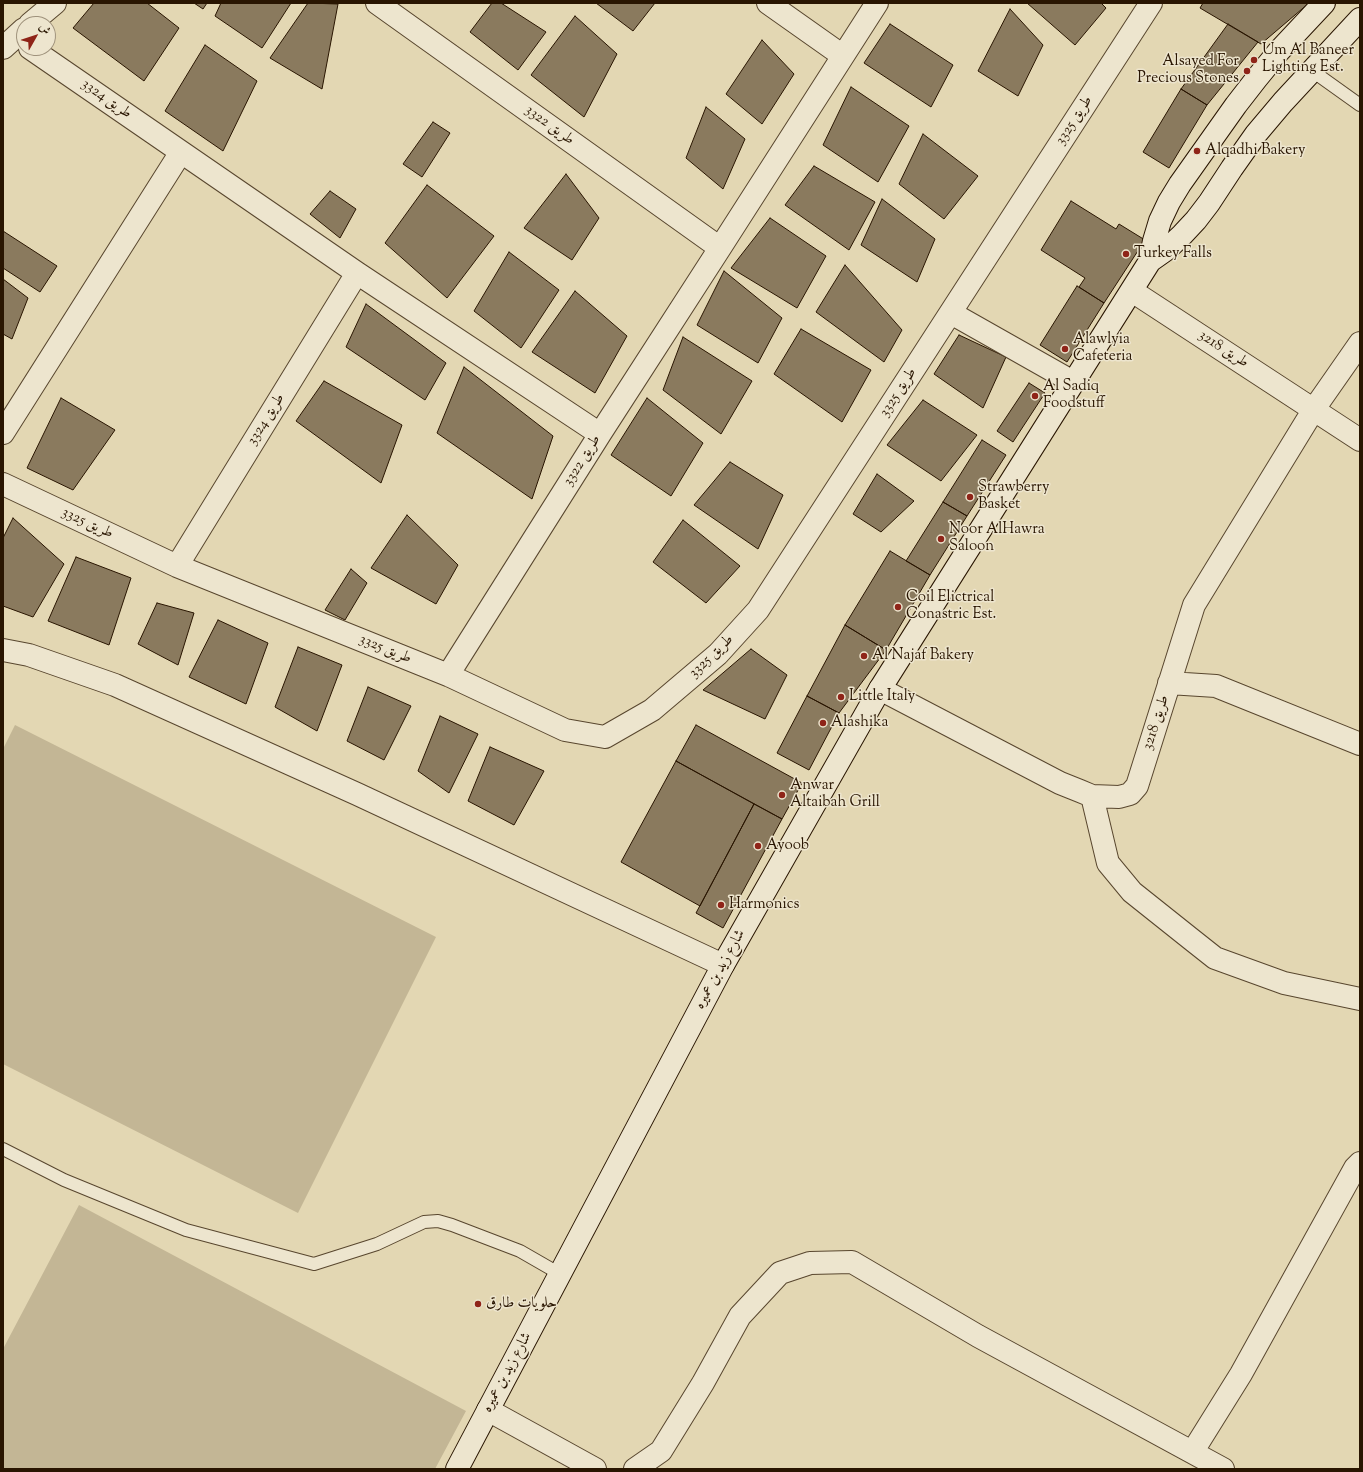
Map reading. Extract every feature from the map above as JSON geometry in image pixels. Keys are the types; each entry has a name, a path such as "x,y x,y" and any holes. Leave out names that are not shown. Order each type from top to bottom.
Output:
{"street":[{"path":"42,16 55,3"},
{"name":"طريق 3322","path":"377,3 720,248"},
{"path":"768,3 843,56"},
{"name":"طريق 3322","path":"448,675 600,434 877,3"},
{"name":"طريق 3325","path":"3,484 177,566 448,675 565,730 605,736 652,710 718,654 758,610 1152,3"},
{"name":"شارع زيد بن عميره","path":"1150,262 1160,221 1180,184 1257,78 1279,51 1324,3"},
{"name":"شارع زيد بن عميره","path":"461,1468 488,1410 723,965 880,689 1150,262 1167,249 1196,220 1256,134 1282,102 1360,19"},
{"name":"طريق 3324","path":"46,56 181,152 357,273 600,434"},
{"path":"3,433 181,152"},
{"name":"طريق 3324","path":"177,566 357,273"},
{"name":"طريق 3218","path":"1132,291 1360,440"},
{"path":"951,313 1073,382"},
{"name":"طريق 3218","path":"880,689 1054,780 1092,796 1119,797 1130,794 1137,786 1194,605 1314,409 1360,343"},
{"path":"3,650 29,655 115,685 357,794 723,965"},
{"path":"1169,683 1216,686 1360,744"},
{"path":"1092,796 1108,863 1132,892 1215,958 1284,983 1360,999"},
{"path":"1193,1451 1241,1374 1355,1168 1360,1162"},
{"path":"636,1469 661,1451 703,1383 740,1316 780,1273 810,1263 852,1262 978,1336 1193,1451 1223,1469"},
{"path":"488,1410 595,1469"}],"lane":[{"path":"1311,70 1360,105"},
{"path":"3,1149 64,1180 186,1230 314,1264 377,1244 424,1222 438,1221 520,1251 560,1274"}],"shaded area":[{"path":"15,725 436,937 298,1213 3,1064 3,749"},
{"path":"79,1205 466,1411 435,1469 3,1469 3,1349"}],"building":[{"path":"94,3 147,3 179,28 144,81 73,28"},
{"path":"194,3 207,3 203,9"},
{"path":"221,3 291,3 262,48 215,16"},
{"path":"308,3 338,4 322,89 270,58"},
{"path":"492,3 501,3 546,32 518,70 470,32"},
{"path":"596,3 655,3 633,31"},
{"path":"1027,3 1101,3 1106,8 1075,45"},
{"path":"1203,3 1309,3 1261,44 1200,8"},
{"path":"1010,9 1043,45 1018,96 978,71"},
{"path":"575,16 617,54 584,117 531,75"},
{"path":"890,24 953,65 931,107 864,63"},
{"path":"1228,24 1258,42 1207,105 1181,89"},
{"path":"762,40 794,74 762,124 726,94"},
{"path":"205,45 257,81 223,151 165,111"},
{"path":"851,87 909,126 878,182 823,145"},
{"path":"1181,89 1207,105 1169,168 1143,152"},
{"path":"706,107 745,139 723,189 686,158"},
{"path":"433,122 450,133 422,177 403,164"},
{"path":"923,134 978,176 944,219 899,184"},
{"path":"814,166 875,202 849,250 785,205"},
{"path":"566,174 599,218 572,260 524,228"},
{"path":"427,185 494,236 447,298 385,243"},
{"path":"330,191 356,209 340,238 310,214"},
{"path":"882,199 935,239 917,282 861,245"},
{"path":"1071,201 1116,229 1119,224 1145,240 1104,303 1079,287 1085,278 1041,250"},
{"path":"770,218 826,256 797,308 731,268"},
{"path":"3,231 57,266 40,292 3,268"},
{"path":"509,252 559,290 521,348 474,311"},
{"path":"845,265 902,330 884,362 816,312"},
{"path":"724,271 782,318 758,363 697,325"},
{"path":"3,279 28,298 12,339 3,334"},
{"path":"1077,286 1104,303 1067,362 1040,345"},
{"path":"575,291 627,336 595,393 532,352"},
{"path":"366,304 446,363 425,400 346,347"},
{"path":"801,329 871,370 842,422 774,374"},
{"path":"959,335 1006,357 983,408 934,374"},
{"path":"683,337 752,381 721,434 663,390"},
{"path":"464,367 553,436 532,499 437,433"},
{"path":"324,381 402,425 381,483 296,421"},
{"path":"1029,383 1045,393 1013,442 997,431"},
{"path":"61,398 115,430 73,490 27,468"},
{"path":"647,398 703,443 671,496 611,455"},
{"path":"923,400 977,435 941,481 887,445"},
{"path":"982,440 1006,455 967,516 943,502"},
{"path":"730,462 783,495 758,549 694,505"},
{"path":"877,474 914,501 881,532 853,514"},
{"path":"943,502 967,516 930,575 906,561"},
{"path":"407,515 458,565 436,604 371,568"},
{"path":"13,518 64,564 33,617 3,606 3,538"},
{"path":"683,520 740,566 706,603 653,562"},
{"path":"890,551 930,575 886,650 845,625"},
{"path":"76,557 131,578 109,645 48,621"},
{"path":"351,569 367,583 345,620 325,610"},
{"path":"157,603 194,613 178,665 138,644"},
{"path":"218,620 268,643 246,704 189,677"},
{"path":"845,625 886,650 839,713 807,696"},
{"path":"298,647 342,665 317,731 275,707"},
{"path":"751,649 787,675 765,719 703,690"},
{"path":"368,687 411,706 384,760 347,741"},
{"path":"807,696 839,713 809,770 777,753"},
{"path":"440,716 478,734 449,793 418,771"},
{"path":"696,725 802,783 782,819 676,761"},
{"path":"490,747 544,771 514,825 468,801"},
{"path":"676,761 754,804 700,906 621,862"},
{"path":"754,804 782,819 723,928 696,913"}],"place":[{"name":"Um Al Baneer Lighting Est.","path":"1254,60"},
{"name":"Alsayed For Precious Stones","path":"1247,71"},
{"name":"Alqadhi Bakery","path":"1197,151"},
{"name":"Turkey Falls","path":"1126,254"},
{"name":"Alawlyia Cafeteria","path":"1065,349"},
{"name":"Al Sadiq Foodstuff","path":"1035,396"},
{"name":"Strawberry Basket","path":"970,497"},
{"name":"Noor AlHawra Saloon","path":"941,539"},
{"name":"Coil Elictrical Conastric Est.","path":"898,607"},
{"name":"Al Najaf Bakery","path":"864,656"},
{"name":"Little Italy","path":"841,697"},
{"name":"Alashika","path":"823,723"},
{"name":"Anwar Altaibah Grill","path":"782,795"},
{"name":"Ayoob","path":"758,846"},
{"name":"Harmonics","path":"721,905"},
{"name":"حلويات طارق","path":"478,1304"}]}
